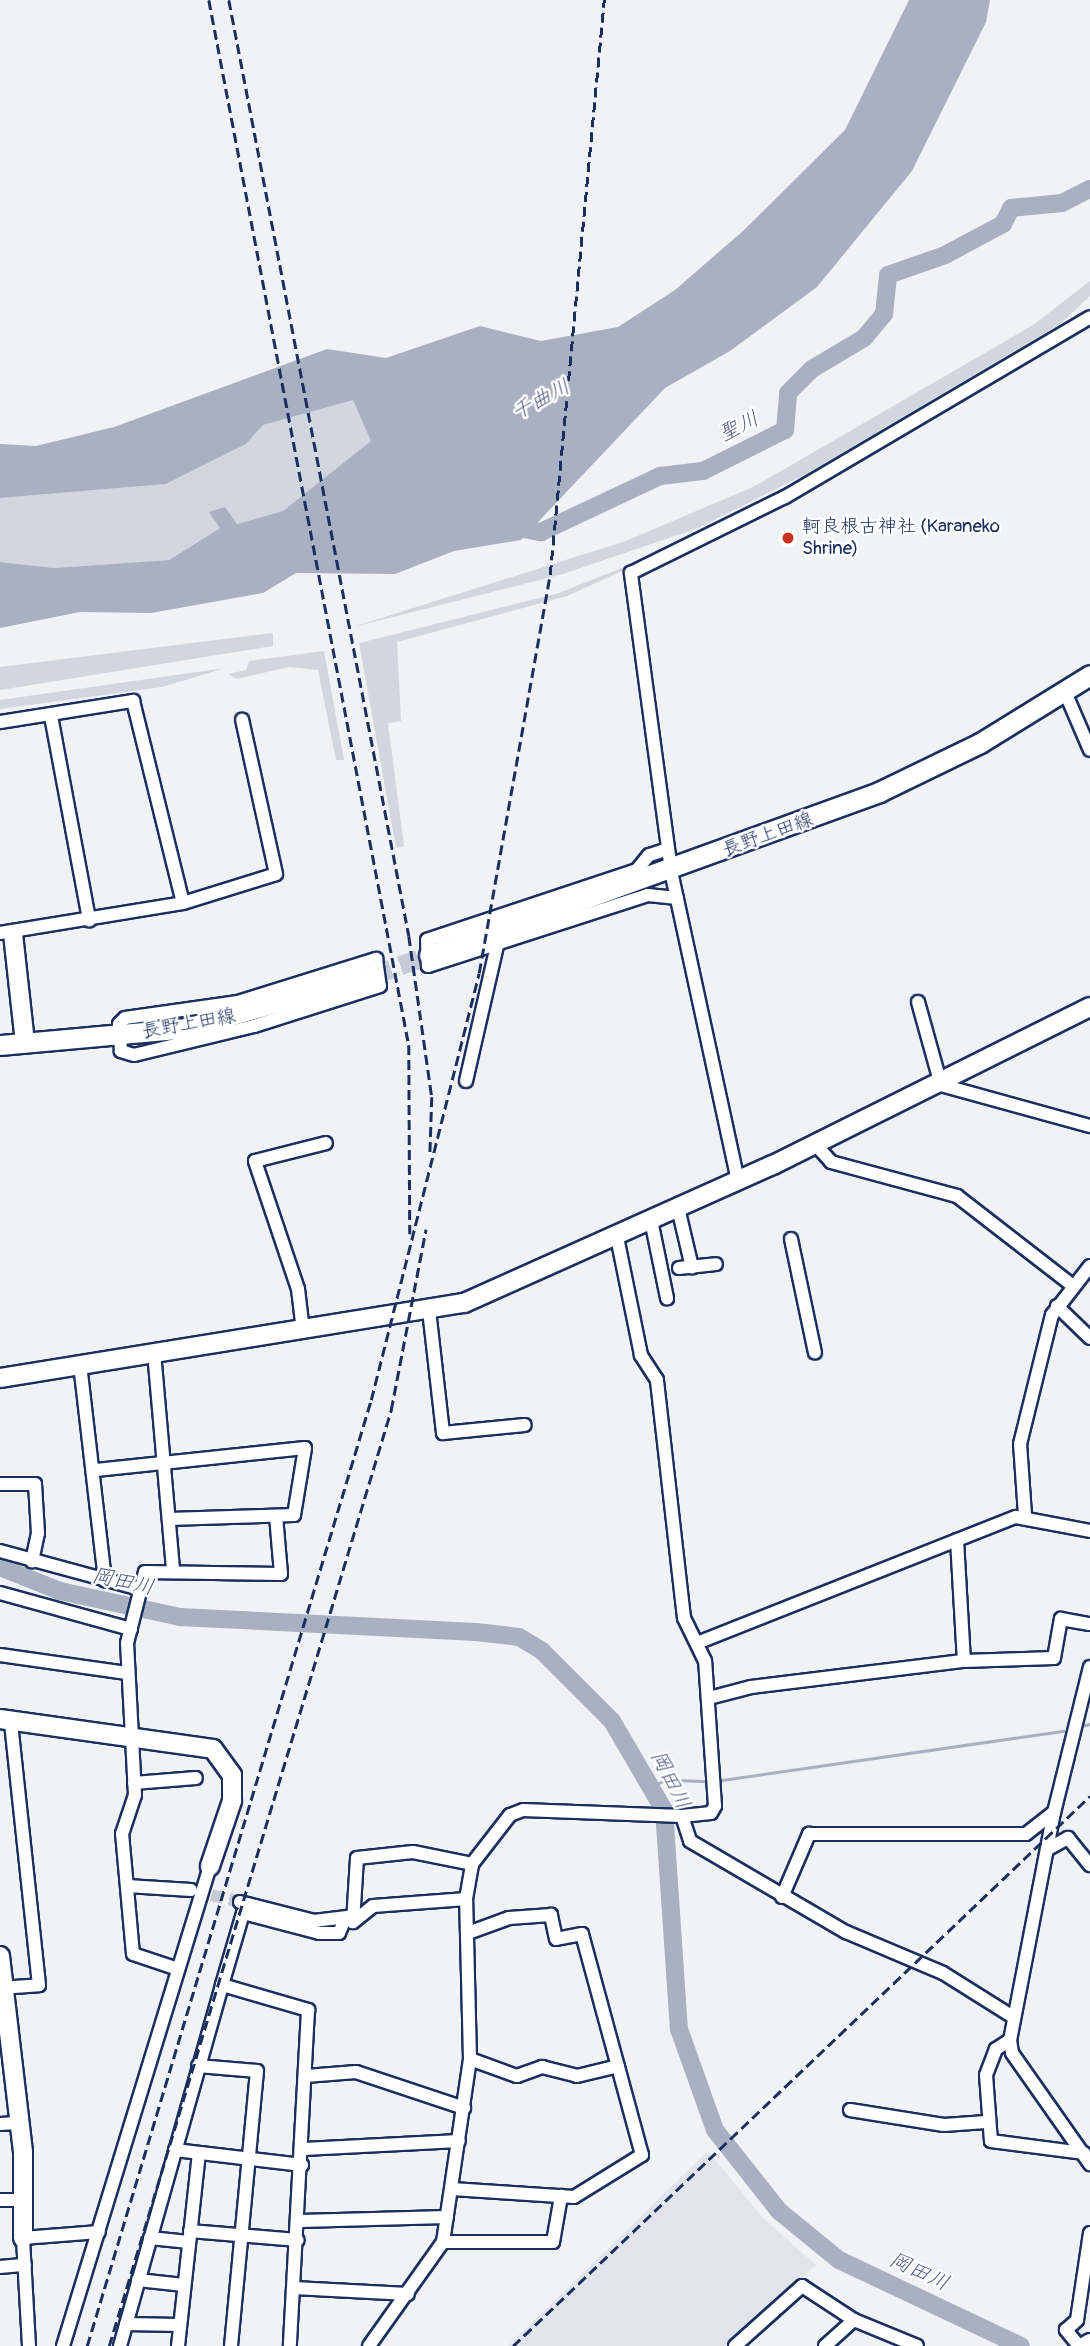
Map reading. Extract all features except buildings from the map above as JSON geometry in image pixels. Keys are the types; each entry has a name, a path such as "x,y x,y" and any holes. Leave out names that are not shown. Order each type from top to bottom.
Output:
{"main road":[{"name":"長野上田線","path":"429,956 671,870 890,786 1065,692 1090,675"},
{"name":"長野上田線","path":"0,1045 119,1036 252,1013 373,975"},
{"path":"1085,2346 1090,2343"}],"street":[{"path":"738,1181 671,870 631,573 785,497 1090,317"},
{"path":"1065,692 1090,750"},
{"path":"0,722 133,701 183,903"},
{"path":"51,716 89,920"},
{"path":"25,1043 6,934 183,903 276,874 242,720"},
{"path":"668,849 649,855 637,870 424,944 431,968 648,895 677,898"},
{"path":"466,1081 497,946"},
{"path":"376,959 380,986 290,1016 131,1056 121,1051 119,1036 125,1018 238,1002 376,959"},
{"path":"918,1002 941,1085"},
{"path":"0,1378 429,1310 474,1299 617,1237 941,1085 1090,1007"},
{"path":"941,1085 1090,1126"},
{"path":"303,1331 295,1277 255,1161 326,1143"},
{"path":"816,1144 831,1163 957,1196 1073,1286"},
{"path":"678,1208 685,1268 716,1264"},
{"path":"651,1220 667,1298"},
{"path":"369,2346 443,2242 470,2059 466,1899 472,1864 510,1815 523,1810 682,1816 711,1813 715,1806 709,1698 697,1643 684,1618 657,1380 641,1355 617,1237"},
{"path":"791,1239 814,1353"},
{"path":"1026,1515 1020,1444 1057,1306 1090,1266"},
{"path":"1057,1306 1090,1338"},
{"path":"429,1310 443,1433 525,1425"},
{"path":"154,1352 167,1464 173,1571"},
{"path":"80,1364 96,1470 105,1581"},
{"path":"96,1470 305,1448 294,1515 170,1519"},
{"path":"0,1484 35,1484 38,1533 32,1561"},
{"path":"697,1643 1026,1515 1090,1531"},
{"path":"178,1969 133,1954 122,1835 134,1783 127,1673 132,1627 145,1572 281,1574 276,1516"},
{"path":"957,1540 964,1661"},
{"path":"0,1551 140,1591"},
{"path":"0,1593 132,1627"},
{"path":"709,1698 751,1686 964,1661 1054,1658 1061,1619 1090,1624"},
{"path":"0,1656 127,1673"},
{"path":"1087,2159 1012,2053 1010,2015 1054,1812 1090,1667"},
{"path":"2,1988 39,1985 5,1721 212,1749 228,1761 232,1801 63,2346"},
{"path":"134,1783 195,1777"},
{"path":"782,1897 809,1834 1026,1834 1054,1812"},
{"path":"682,1816 690,1841 782,1897 943,1973 1010,2015"},
{"path":"1048,1849 1068,1838 1090,1865"},
{"path":"120,2346 243,1913 318,1933 339,1933 350,1916 357,1858 413,1852 472,1864"},
{"path":"127,1886 191,1890"},
{"path":"350,1916 353,1922 373,1906 466,1899"},
{"path":"240,1902 314,1922 350,1916"},
{"path":"452,2189 574,2197 642,2155 582,1934 556,1939 551,1915 509,1917 468,1933"},
{"path":"0,1956 8,2124 23,2200 29,2346"},
{"path":"222,1985 308,2010 304,2149 290,2346"},
{"path":"1010,2040 996,2049 986,2075 986,2122 991,2141 1087,2159"},
{"path":"470,2059 517,2076 542,2067 577,2076 618,2066"},
{"path":"198,2066 257,2071 245,2236 231,2346"},
{"path":"306,2076 356,2072 464,2108"},
{"path":"850,2110 944,2124 986,2122"},
{"path":"304,2149 459,2141"},
{"path":"175,2150 302,2165"},
{"path":"178,2346 199,2153"},
{"path":"443,2242 553,2242 561,2196"},
{"path":"0,2200 23,2200"},
{"path":"300,2221 447,2217"},
{"path":"23,2238 99,2232"},
{"path":"1079,2346 1066,2330 1077,2319 1090,2233"},
{"path":"150,2238 245,2236 298,2240"},
{"path":"0,2267 25,2265"},
{"path":"138,2280 184,2284"},
{"path":"734,2346 802,2286 854,2320 917,2346"},
{"path":"294,2288 408,2294"},
{"path":"825,2346 854,2320"},
{"path":"126,2323 180,2325"}],"shaded area":[{"path":"1090,281 1090,296 1060,324 806,474 698,528 563,574 353,627 626,541 755,486 1033,325"},
{"path":"353,399 372,441 283,511 237,524 210,512 221,527 169,560 54,568 0,562 0,498 166,484 246,444 263,425"},
{"path":"689,541 567,596 397,642 401,721 388,723 404,846 396,848 359,643 559,593"},
{"path":"273,633 273,646 0,690 0,667"},
{"path":"324,651 344,760 336,760 318,670 289,667 237,679 228,674 246,670 249,661"},
{"path":"225,668 162,687 0,709 0,700"},
{"path":"708,2151 762,2217 816,2265 725,2346 508,2346"}],"water":[{"name":"千曲川","path":"909,0 990,0 986,22 912,171 817,287 730,351 665,388 521,540 454,551 395,574 296,573 263,593 151,613 80,612 0,628 0,562 54,568 169,560 220,528 209,512 225,507 237,524 283,511 371,441 353,400 263,425 246,444 166,484 0,498 0,444 36,446 114,427 327,349 386,358 480,326 541,341 618,327 675,290 743,231 845,130"}],"waterway":[{"name":"聖川","path":"509,526 541,532 660,476 703,471 785,430 788,393 812,369 864,338 884,314 888,275 945,255 1003,224 1011,208 1062,203 1090,189"},
{"name":"岡田川","path":"0,1567 60,1591 180,1617 476,1632 519,1637 542,1651 612,1721 664,1810 679,2029 715,2130 779,2211 839,2260 1021,2346"},
{"path":"1080,1726 1090,1724"},
{"path":"722,1780 1064,1731"},
{"path":"676,1780 709,1781"},
{"path":"652,1785 664,1781"}],"tunnel":[{"path":"373,975 429,955"},
{"path":"194,1891 240,1902"}],"railway":[{"path":"209,0 409,1045 410,1234"},
{"path":"229,0 409,936 432,1097 430,1156"},
{"path":"87,2346 371,1400 479,973 550,575 604,0"},
{"path":"109,2346 391,1410 426,1229"},
{"path":"513,2346 1090,1796"}],"place":[{"name":"軻良根古神社 (Karaneko Shrine)","path":"788,538"}]}
